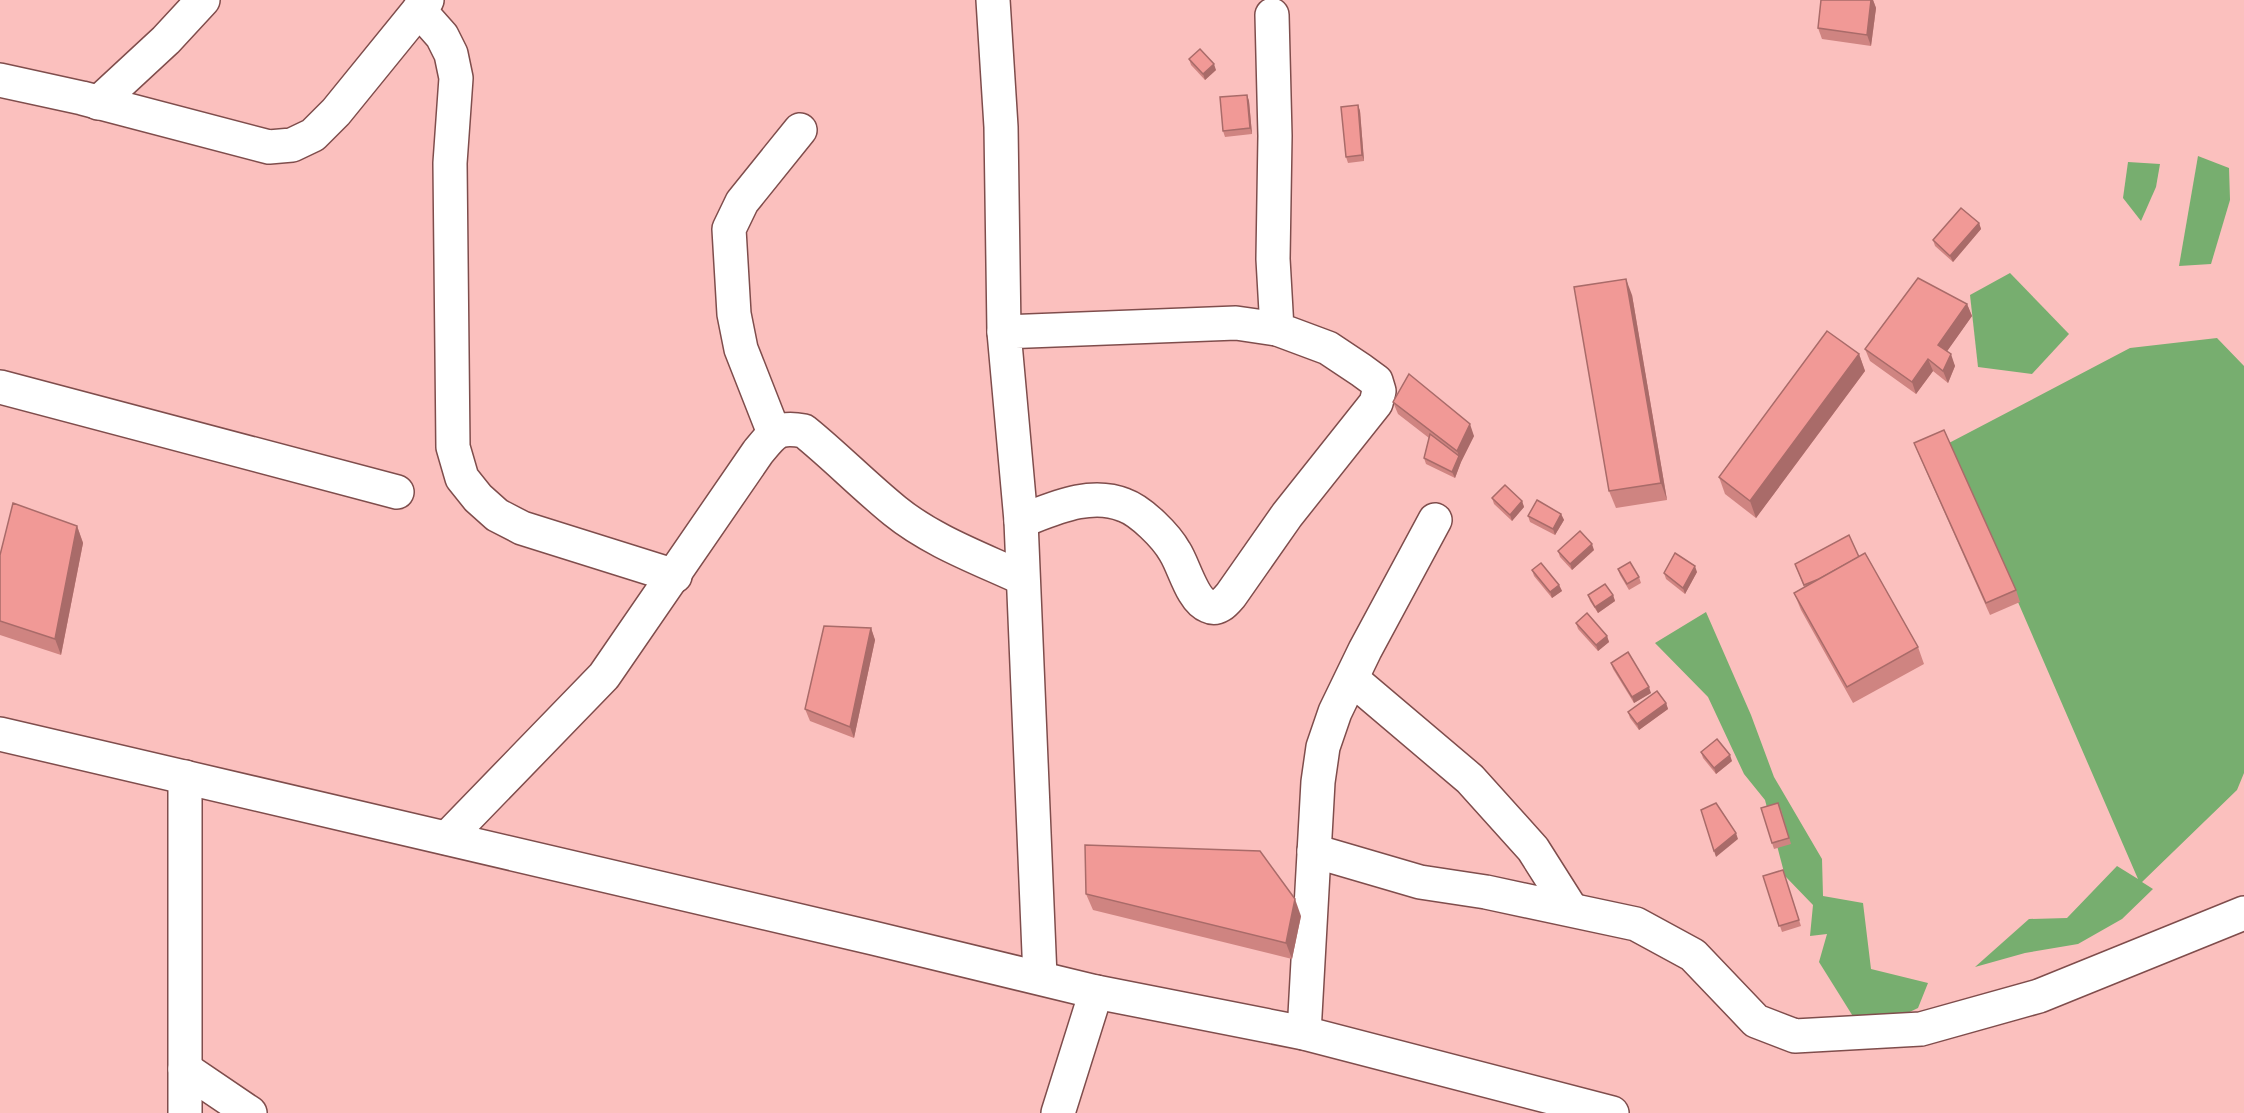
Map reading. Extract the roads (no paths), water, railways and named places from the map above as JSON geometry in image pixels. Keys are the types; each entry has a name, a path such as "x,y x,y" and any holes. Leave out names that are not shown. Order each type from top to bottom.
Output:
{"street":[{"path":"98,103 174,32 203,0"},
{"path":"993,0 1001,127 1004,332 1021,521 1040,977"},
{"path":"0,80 269,147 292,145 313,135 336,112 423,5 452,54 456,78 450,163 453,447 462,478 478,498 497,515 522,528 675,576"},
{"path":"1272,15 1275,136 1273,259 1277,329"},
{"path":"774,434 741,350 734,314 729,229 742,202 800,130"},
{"path":"1004,332 1236,323 1277,329 1328,348 1376,381 1379,391 1376,403 1287,515 1222,605 1207,606 1197,598 1169,544 1148,521 1125,505 1087,499 1021,521"},
{"path":"0,387 397,492"},
{"path":"447,838 604,676 675,576 758,452 774,434 789,428 804,431 895,511 916,526 1022,578"},
{"path":"1304,1033 1318,782 1323,747 1335,712 1435,520"},
{"path":"1352,679 1470,779 1533,849 1571,909"},
{"path":"0,734 1096,992 1304,1033 1612,1113"},
{"path":"185,777 185,1113"},
{"path":"1314,851 1420,882 1486,892 1636,924 1693,955 1756,1021 1796,1036 1921,1029 1943,1023 2039,996 2244,913"},
{"path":"1058,1113 1096,992"},
{"path":"185,1069 250,1113"}]}
